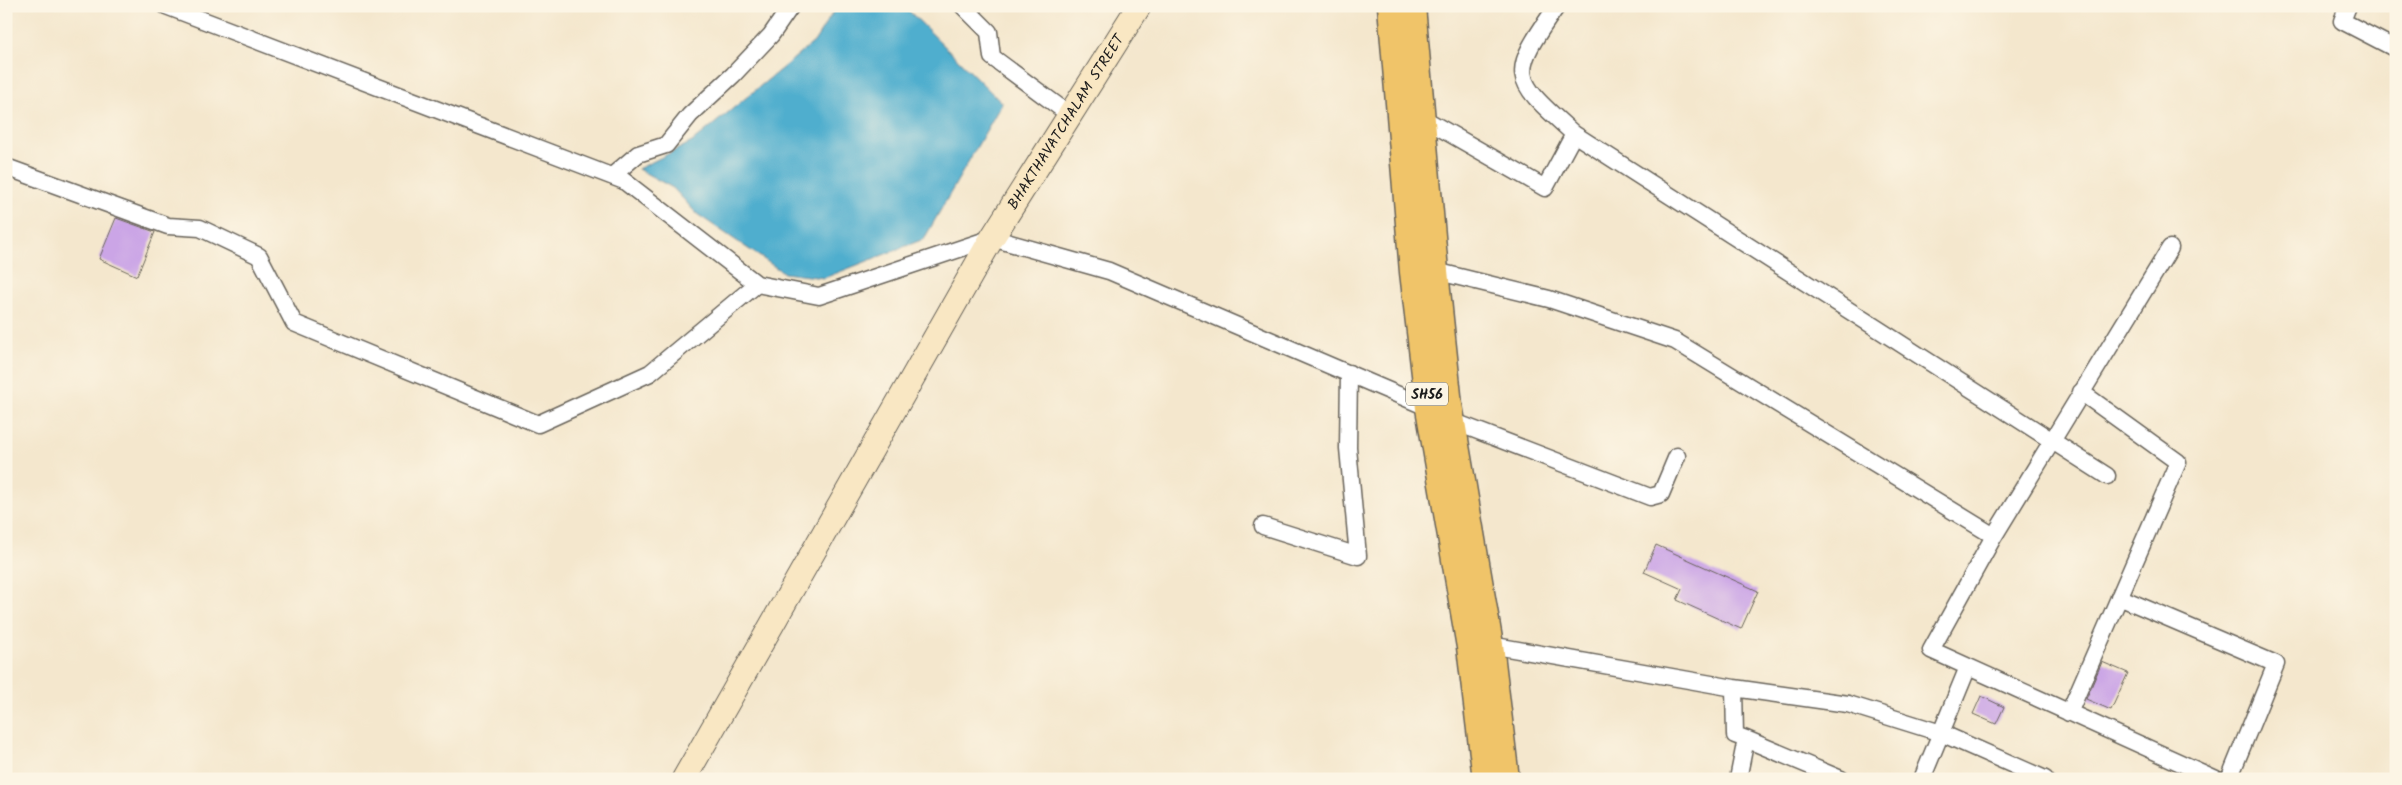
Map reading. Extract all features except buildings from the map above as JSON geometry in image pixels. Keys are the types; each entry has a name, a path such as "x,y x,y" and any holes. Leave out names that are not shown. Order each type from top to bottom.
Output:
{"main road":[{"name":"SH56","path":"1391,6 1424,272 1490,645 1506,779"},
{"name":"SH56","path":"1412,6 1421,117 1429,408 1470,647 1486,779"}],"street":[{"path":"166,6 624,181 757,284 819,296 992,238 1109,271 1429,408"},
{"path":"612,176 638,154 666,145 690,115 733,75 771,35 791,6"},
{"path":"963,6 989,32 992,57 1070,115"},
{"name":"BHAKTHAVATCHALAM STREET","path":"684,779 992,238 1140,6"},
{"path":"1557,6 1531,43 1523,62 1523,78 1535,98 1574,134 2107,476"},
{"path":"2348,6 2342,21 2396,49"},
{"path":"1421,117 1545,188 1574,134"},
{"path":"6,167 168,226 200,228 259,256 294,323 538,424 650,373 757,284"},
{"path":"2170,248 2051,440 1994,536 1931,650 2216,779"},
{"path":"1424,272 1549,300 1675,341 1994,536"},
{"path":"1263,526 1358,556 1348,448 1349,374"},
{"path":"2069,713 2178,462 2081,392"},
{"path":"1452,422 1650,497 1662,494 1677,456"},
{"path":"2119,598 2276,664 2229,779"},
{"path":"1490,645 1734,688 1848,704 1941,733 2045,779"},
{"path":"1922,779 1968,667"},
{"path":"1734,688 1735,735 1841,779"},
{"path":"1738,779 1746,739"}],"water":[{"path":"837,6 904,6 1002,103 924,239 824,278 784,273 697,214 673,188 638,169 692,142 814,42"}]}
